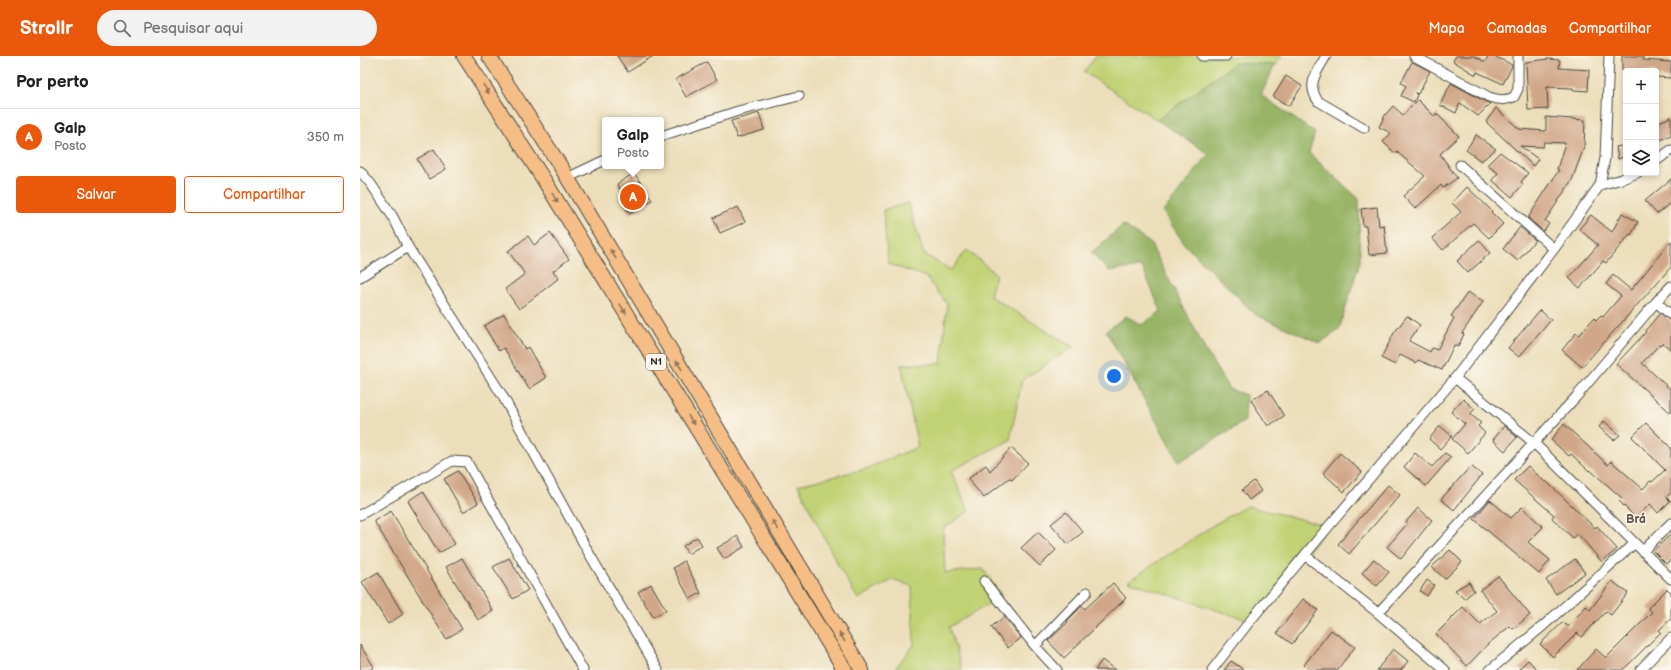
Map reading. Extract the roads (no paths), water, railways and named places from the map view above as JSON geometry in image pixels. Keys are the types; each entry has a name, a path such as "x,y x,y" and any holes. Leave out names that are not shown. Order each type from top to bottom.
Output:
{"main road":[{"name":"N1","path":"464,56 544,180 845,670"},
{"name":"N1","path":"489,56 567,178 862,670"}],"street":[{"path":"1202,56 1226,56"},
{"path":"1326,56 1312,83 1314,96 1318,101 1364,128"},
{"path":"1414,56 1489,96 1496,99 1506,100 1514,97 1518,89 1518,56"},
{"path":"1212,670 1250,621 1455,378 1554,249 1600,185 1605,158 1609,56"},
{"path":"664,135 731,113 799,96"},
{"path":"1659,159 1671,150"},
{"path":"567,178 602,161"},
{"path":"1460,165 1554,249"},
{"path":"360,171 371,184 393,217 408,247 502,395 590,555 658,670"},
{"path":"1600,185 1630,176"},
{"path":"360,278 408,247"},
{"path":"1378,613 1576,397 1671,286"},
{"path":"1656,302 1671,315"},
{"path":"1455,378 1534,443 1671,579"},
{"path":"360,515 452,461 467,462 583,670"},
{"path":"1643,551 1671,523"},
{"path":"1490,670 1543,626 1634,543"},
{"path":"1305,555 1378,613 1445,670"},
{"path":"984,581 1035,646 1057,670"},
{"path":"1035,646 1087,592"},
{"path":"1640,670 1671,638"}],"place":[{"name":"Galp","path":"633,197"}],"district":[{"name":"Brá","path":"1636,519"}]}
